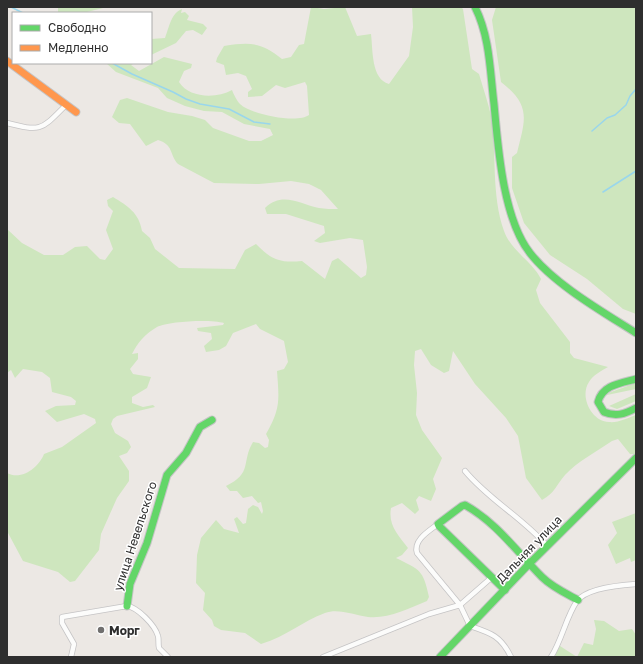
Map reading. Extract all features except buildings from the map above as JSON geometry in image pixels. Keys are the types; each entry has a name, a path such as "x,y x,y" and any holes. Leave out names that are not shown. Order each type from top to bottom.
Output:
{"street":[{"path":"475,7 482,24 490,71 497,134 508,200 517,230 530,252 552,274 601,310 636,333"},
{"path":"7,61 76,112"},
{"path":"7,123 30,129 41,128 66,105"},
{"path":"636,379 604,390 599,394 598,402 604,412 614,416 625,414 636,408"},
{"name":"улица Невельского","path":"127,606 129,584 145,551 170,470 189,449 192,438 198,430 208,420 212,420"},
{"name":"Дальняя улица","path":"440,657 530,563 636,458"},
{"path":"465,472 473,481 526,525 547,546"},
{"path":"511,657 505,644 498,638 470,626 460,605 417,553 415,549 418,541 438,524 465,505 481,514 542,577 554,587 578,600"},
{"path":"438,524 491,578 505,590"},
{"path":"323,657 429,614 460,605 491,578"},
{"path":"551,657 578,600 588,593 608,587 636,584"},
{"path":"71,657 74,644 62,623 62,617 127,606 133,608 154,629 158,636 159,648 168,657"}],"green space":[{"path":"58,7 107,7 87,12 58,12"},
{"path":"311,7 324,9 345,7 357,36 371,34 376,70 383,81 389,84 409,56 413,27 412,7 461,7 463,9 472,69 479,74 491,116 497,203 504,231 511,244 541,279 536,290 540,303 570,342 570,353 574,358 608,367 595,375 589,382 586,388 586,401 589,408 597,418 603,421 616,422 636,415 636,454 630,454 618,439 612,441 576,465 565,475 550,495 542,500 526,478 518,436 506,418 475,384 453,351 449,371 444,373 431,365 421,349 415,351 414,365 417,393 416,415 422,430 442,458 433,479 436,489 431,501 419,496 416,500 419,510 415,514 402,503 391,508 390,514 392,525 408,548 402,555 396,558 415,568 422,576 425,581 429,597 427,601 398,613 375,617 335,611 325,613 279,637 261,644 245,633 221,630 214,626 212,620 203,610 205,593 196,583 197,555 201,538 216,520 224,529 239,533 234,519 237,517 243,524 246,523 248,509 253,505 258,507 262,514 263,511 261,502 258,503 252,496 243,498 237,491 230,491 226,486 234,481 243,472 253,442 259,443 265,448 268,447 269,440 266,434 277,410 278,404 277,371 284,369 288,362 284,341 260,329 256,324 233,333 226,346 219,350 206,352 204,346 212,339 211,333 198,331 197,328 223,325 224,323 200,321 163,325 149,332 142,339 132,354 138,353 138,359 130,369 133,374 151,377 147,388 132,397 132,403 143,407 153,405 155,407 117,416 113,419 111,424 115,433 128,441 131,447 127,453 119,456 129,471 129,481 117,498 101,534 99,550 75,581 70,582 58,572 23,561 7,531 7,473 13,475 24,474 38,464 44,454 62,447 96,423 95,419 84,414 57,422 45,411 56,406 75,405 76,401 71,397 52,392 50,378 42,372 23,369 15,378 11,370 7,373 7,229 22,243 44,255 63,255 75,247 87,246 100,259 105,260 113,249 106,230 113,211 108,206 107,200 113,197 132,211 141,225 142,231 150,238 155,249 179,268 235,269 245,250 256,244 267,254 276,259 282,261 302,261 325,279 332,261 338,258 361,278 366,275 367,267 363,240 350,238 320,243 314,241 325,233 324,226 286,214 267,214 265,208 271,203 285,199 319,208 338,209 321,190 309,184 291,181 259,184 214,183 178,164 167,144 158,140 146,146 130,124 119,123 112,117 120,100 127,98 168,112 205,120 213,128 249,141 261,141 273,135 270,129 244,124 222,112 204,111 185,106 167,98 158,88 116,72 107,64 133,64 131,65 139,71 164,57 192,64 191,68 184,71 179,82 189,91 196,94 211,96 226,93 232,90 240,104 245,108 274,117 303,118 309,115 307,86 305,82 285,88 276,85 262,96 248,97 248,92 252,89 246,76 238,73 226,75 224,65 216,62 224,46 248,44 261,46 275,53 282,59 291,57 299,45 304,44"},
{"path":"496,7 636,7 636,314 623,309 587,279 550,255 524,223 512,188 512,157 517,153 524,122 524,114 518,99 501,82 492,20"},
{"path":"182,9 181,13 185,12 189,16 187,20 203,24 207,28 202,35 193,30 186,31 176,43 152,55 152,39 165,38 169,25 178,11"},
{"path":"636,383 636,389 607,395 611,392"},
{"path":"636,394 636,401 617,409 609,406"},
{"path":"636,513 636,560 631,562 630,558 616,564 608,545 617,533 612,522"},
{"path":"594,620 604,621 619,631 632,629 636,635 636,657 577,657 584,643 593,645 596,629"},
{"path":"560,646 577,657 557,657 555,655"}],"waterway":[{"path":"11,7 21,12"},
{"path":"114,64 186,99 200,104 229,109 254,122 270,124"},
{"path":"592,131 607,118 615,115 626,105 630,96 636,89"},
{"path":"603,192 636,171"}],"traffic: fast":[{"path":"475,7 484,30 489,54 503,182 508,202 521,239 530,253 552,276 594,307 636,333"},
{"path":"636,379 608,388 600,396 598,402 604,412 608,414 616,415 636,408"},
{"path":"127,606 130,584 147,543 167,475 186,453 200,427 212,420"},
{"path":"440,657 530,563 636,458"},
{"path":"505,590 439,526 438,524 462,506 465,505 487,520 546,581 578,600"}],"traffic: slow":[{"path":"7,61 76,112"}],"place":[{"name":"Морг","path":"101,630"}]}
